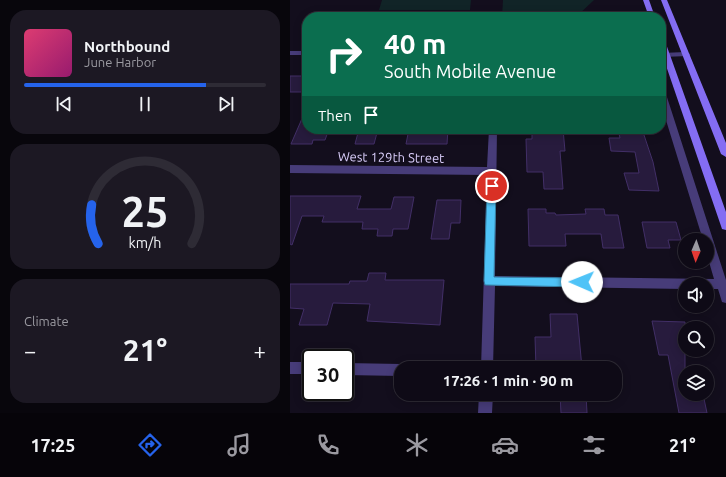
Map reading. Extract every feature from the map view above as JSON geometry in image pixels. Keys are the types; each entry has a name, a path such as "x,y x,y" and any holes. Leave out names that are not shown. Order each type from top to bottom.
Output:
{"main road":[{"path":"646,0 650,12"},
{"path":"664,0 726,154"},
{"path":"666,63 726,226"}],"street":[{"path":"290,53 302,53"},
{"path":"666,55 686,54"},
{"path":"666,107 726,298"},
{"path":"487,361 493,134"},
{"name":"West 129th Street","path":"290,169 492,171"},
{"path":"489,281 721,284"},
{"path":"290,368 302,368"},
{"path":"354,369 394,370"},
{"path":"485,413 486,401"}],"green space":[{"path":"382,0 471,0 470,10 379,10"},
{"path":"503,0 594,0 581,12 502,12"}],"building":[{"path":"290,76 302,76 302,92 290,92"},
{"path":"302,119 302,134 327,134 325,140 313,140 312,144 291,144"},
{"path":"358,134 377,134 374,144 355,144"},
{"path":"408,134 448,134 447,144 406,144"},
{"path":"532,134 563,134 565,151 560,151 563,189 544,189 543,172 527,172 526,139 532,139"},
{"path":"619,134 644,134 653,162 659,191 629,190 624,173 639,173 635,152 611,151 609,138 620,138"},
{"path":"290,196 361,196 357,209 391,209 394,197 414,197 408,229 393,229 392,236 377,236 378,229 362,229 363,222 322,222 324,216 302,216 292,245 290,244"},
{"path":"437,200 461,200 460,223 451,223 449,239 431,239"},
{"path":"528,209 546,209 546,213 555,213 556,215 586,214 585,209 604,209 605,215 618,215 624,248 603,248 601,234 565,234 566,246 529,246"},
{"path":"642,222 676,222 679,233 678,240 668,240 670,248 647,248"},
{"path":"369,273 386,273 385,280 444,280 440,325 367,321 370,304 333,303 327,325 299,325 304,309 290,308 290,284 349,284 350,281 367,281"},
{"path":"550,314 577,314 581,361 536,361 535,337 551,337"},
{"path":"652,321 678,322 678,357 685,357 685,365 678,365 678,401 704,401 707,413 679,413 668,355 659,355"},
{"path":"560,401 586,401 587,413 561,413"}],"route":[{"path":"492,186 489,281 582,282"}]}
